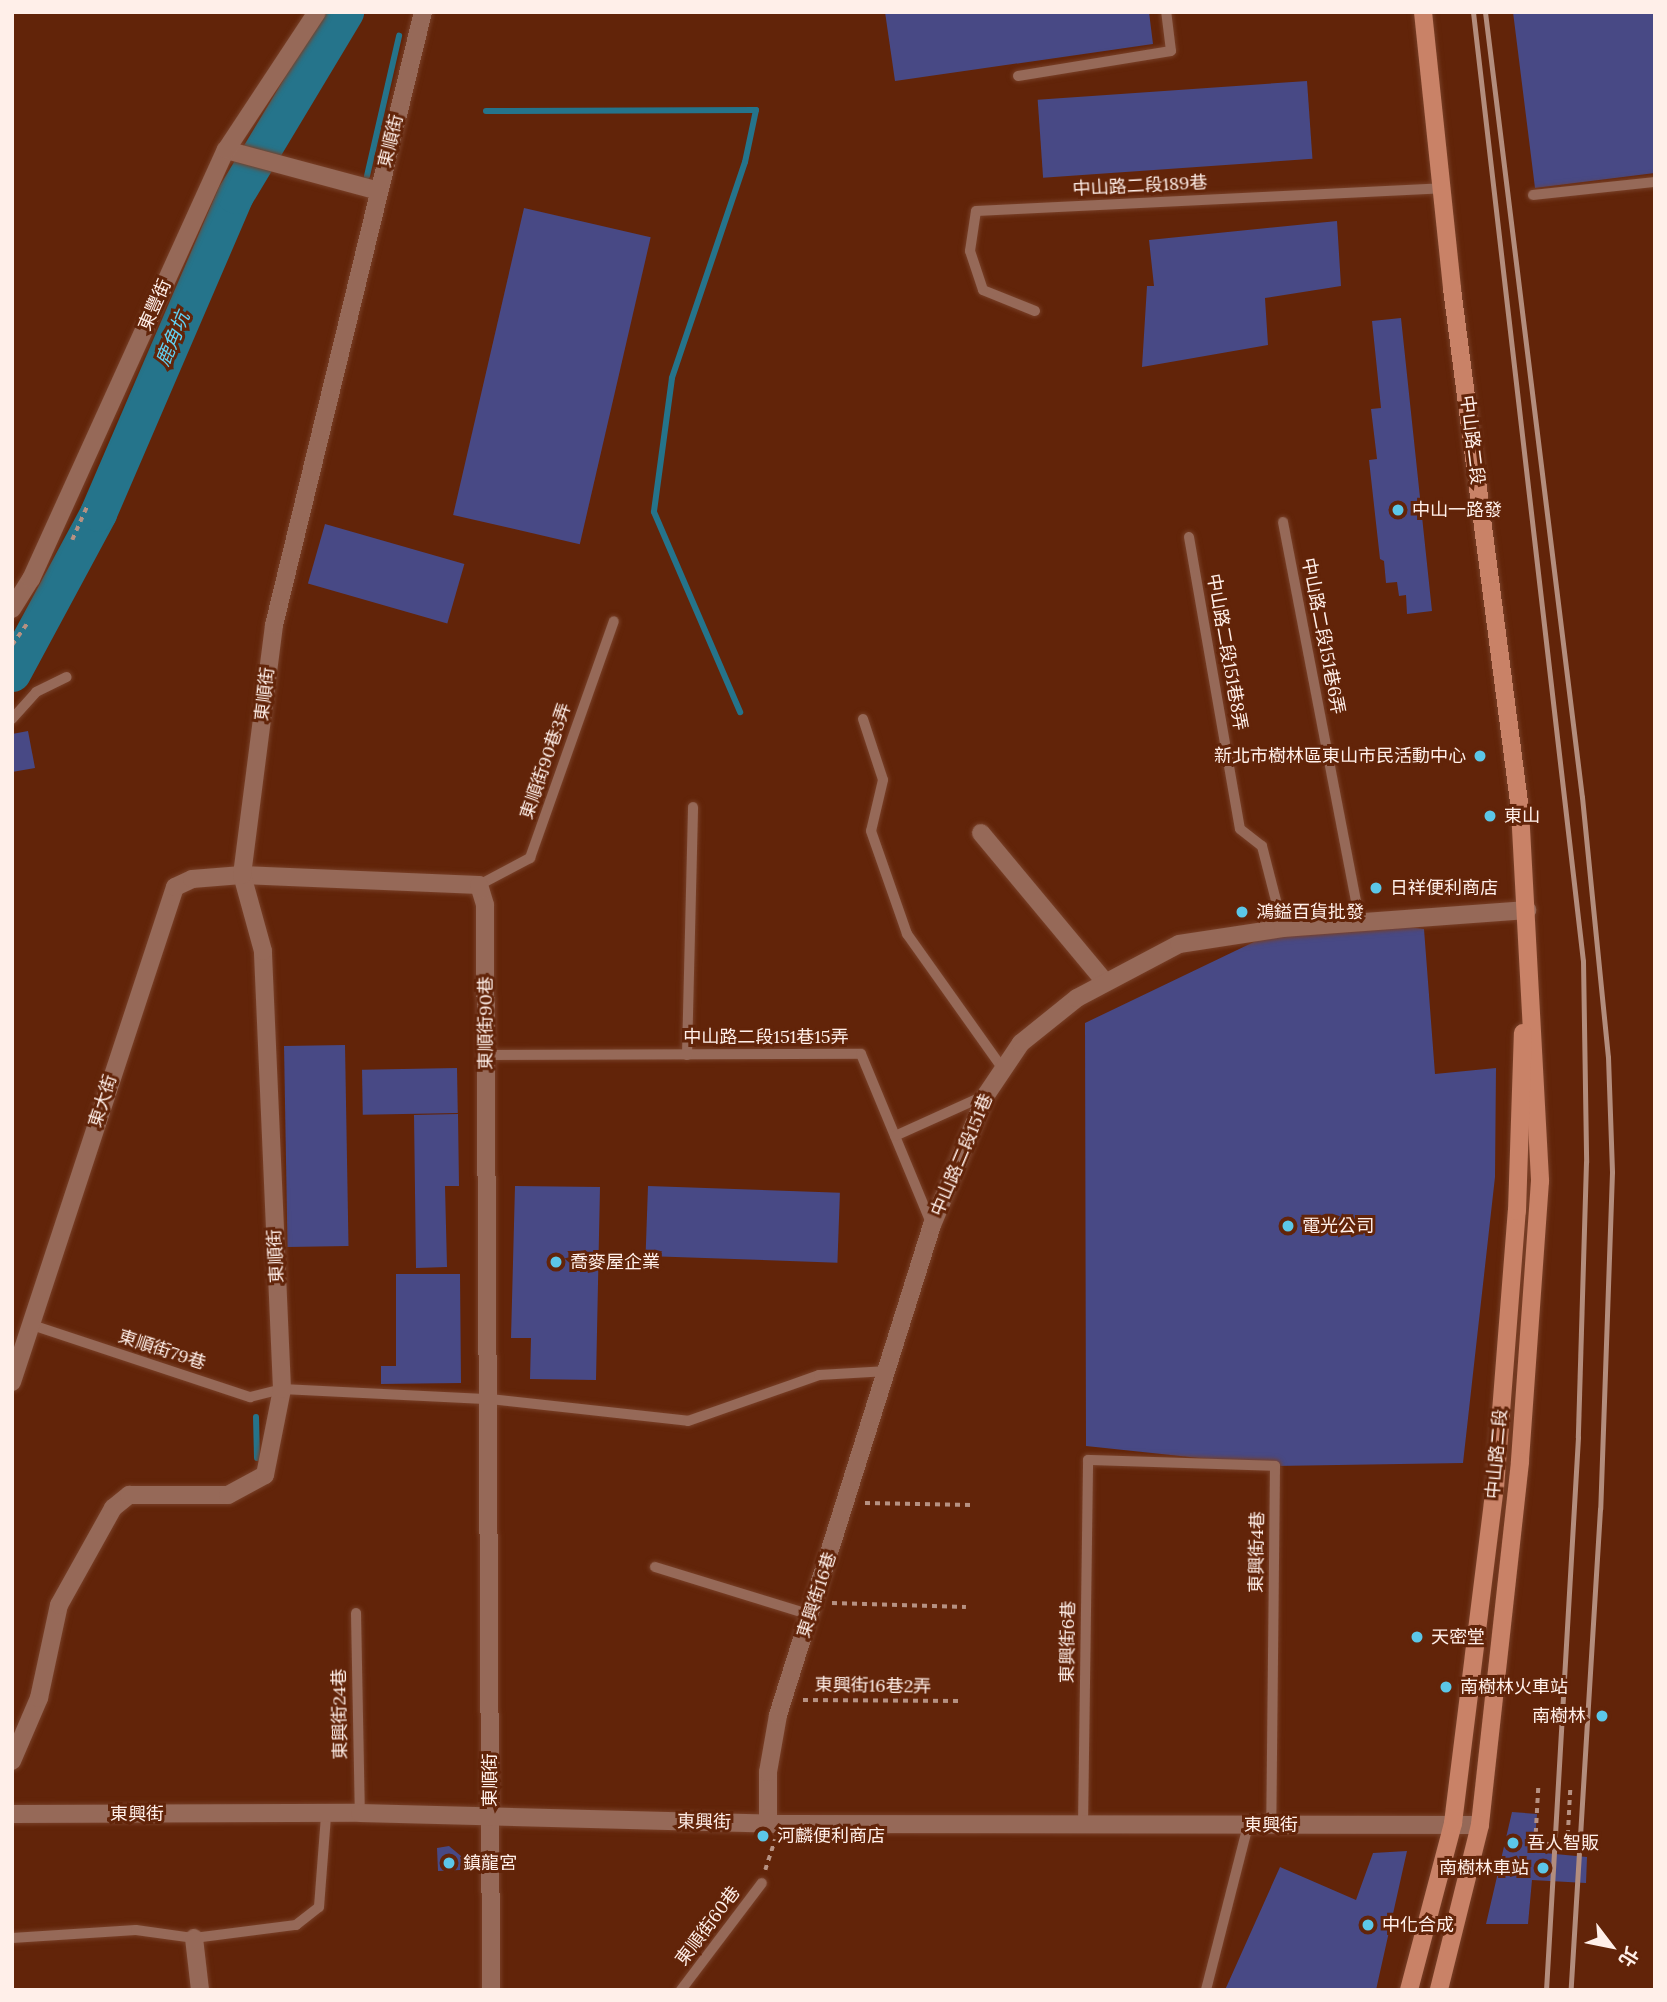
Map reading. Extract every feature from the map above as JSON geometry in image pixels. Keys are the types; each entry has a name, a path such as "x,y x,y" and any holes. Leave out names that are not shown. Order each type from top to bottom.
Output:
{"main road":[{"name":"中山路二段","path":"1423,12 1442,188 1520,810 1541,1181 1520,1462 1480,1825 1439,1990"},
{"name":"中山路二段","path":"1409,1990 1453,1823 1497,1460 1517,1211 1527,910"}],"street":[{"name":"東豐街","path":"12,609 31,579 233,153 317,12"},
{"name":"東順街","path":"12,1761 39,1698 59,1605 113,1508 128,1496 228,1495 265,1475 282,1388 262,951 242,875 274,625 423,12"},
{"path":"233,153 379,191"},
{"path":"981,833 1105,982"},
{"path":"242,875 480,885"},
{"name":"東大街","path":"12,1382 175,887 192,878 242,875"},
{"name":"東順街90巷","path":"480,885 485,905 490,1399"},
{"name":"中山路二段151巷","path":"932,1225 986,1095 1021,1043 1077,998 1105,982 1179,944 1283,928 1527,910"},
{"name":"東興街16巷","path":"772,1824 768,1772 783,1699 847,1503 932,1225"},
{"name":"東順街","path":"490,1399 491,1990"},
{"name":"東興街","path":"12,1814 360,1813 772,1824 1480,1825"},
{"path":"194,1938 200,1990"}],"lane":[{"path":"1018,76 1171,51 1166,12"},
{"path":"1533,195 1655,182"},
{"name":"中山路二段189巷","path":"1035,311 983,290 970,251 976,211 1442,188"},
{"name":"中山路二段151巷6弄","path":"1283,522 1360,921"},
{"name":"中山路二段151巷8弄","path":"1189,537 1240,829 1262,846 1283,928"},
{"name":"東順街90巷3弄","path":"480,885 530,858 614,621"},
{"path":"12,719 36,692 67,677"},
{"path":"863,719 883,780 871,831 907,934 1003,1069"},
{"path":"687,1055 693,807"},
{"name":"中山路二段151巷15弄","path":"486,1055 861,1054 932,1225"},
{"path":"895,1136 986,1095"},
{"name":"東順街79巷","path":"32,1325 250,1397 282,1388"},
{"path":"282,1388 490,1399 688,1421 819,1375 888,1371"},
{"name":"東興街6巷","path":"1083,1825 1088,1460"},
{"name":"東興街4巷","path":"1088,1460 1275,1466 1271,1826"},
{"path":"655,1566 813,1609"},
{"name":"東興街24巷","path":"356,1613 360,1813"},
{"path":"12,1938 136,1930 194,1938 296,1924 319,1907 326,1815"},
{"path":"1206,1990 1248,1825"},
{"name":"東順街60巷","path":"681,1990 762,1884"}],"path":[{"path":"847,1503 971,1505"},
{"path":"813,1609 966,1607"},
{"name":"東興街16巷2弄","path":"783,1699 961,1702"},
{"path":"1538,1787 1535,1843 1567,1845 1570,1789"},
{"path":"762,1884 772,1824"}],"building":[{"path":"885,12 1149,12 1153,44 895,81"},
{"path":"1513,12 1655,12 1655,173 1535,188"},
{"path":"1307,81 1312,159 1043,178 1038,100"},
{"path":"524,208 651,237 580,544 453,515"},
{"path":"1337,221 1341,286 1265,298 1268,345 1142,367 1147,286 1154,286 1149,240"},
{"name":"中山一路發","path":"1401,318 1432,611 1407,614 1406,595 1399,596 1397,582 1386,583 1384,561 1380,559 1369,460 1377,459 1371,409 1381,408 1372,321"},
{"path":"325,524 464,564 447,624 308,584"},
{"path":"28,731 35,768 12,772 12,734"},
{"name":"電光公司","path":"1360,921 1424,929 1435,1074 1496,1068 1495,1177 1463,1463 1275,1466 1086,1446 1085,1023 1283,928"},
{"path":"345,1045 349,1246 288,1247 284,1046"},
{"path":"457,1068 458,1113 363,1115 362,1070"},
{"path":"458,1114 459,1186 445,1186 447,1267 416,1268 414,1115"},
{"name":"喬麥屋企業","path":"515,1186 600,1187 596,1380 530,1379 531,1338 511,1338"},
{"path":"648,1186 840,1193 837,1263 646,1256"},
{"path":"396,1274 460,1274 461,1383 381,1384 381,1366 396,1366"},
{"name":"南樹林車站","path":"1512,1812 1537,1814 1534,1852 1587,1857 1586,1883 1532,1880 1528,1924 1486,1924"},
{"name":"鎮龍宮","path":"449,1846 461,1856 460,1870 438,1871 437,1848"},
{"path":"1407,1851 1376,1990 1225,1990 1280,1867 1356,1900 1373,1853"}],"waterway":[{"name":"鹿角坑","path":"12,673 98,513 235,195 345,12"},
{"path":"367,176 399,36"},
{"path":"486,111 756,110 745,162 672,378 654,512 740,712"},
{"path":"256,1417 257,1458"}],"railway":[{"path":"1473,12 1583,961 1586,1162 1578,1437 1546,1990"},
{"path":"1485,12 1582,797 1608,1057 1612,1172 1600,1509 1571,1990"}],"place":[{"name":"中山一路發","path":"1398,510"},
{"name":"新北市樹林區東山市民活動中心","path":"1480,756"},
{"name":"東山","path":"1490,816"},
{"name":"日祥便利商店","path":"1376,888"},
{"name":"鴻鎰百貨批發","path":"1242,912"},
{"name":"電光公司","path":"1288,1226"},
{"name":"喬麥屋企業","path":"556,1262"},
{"name":"天密堂","path":"1417,1637"},
{"name":"南樹林火車站","path":"1446,1687"},
{"name":"南樹林","path":"1602,1716"},
{"name":"河麟便利商店","path":"763,1836"},
{"name":"吾人智販","path":"1513,1843"},
{"name":"鎮龍宮","path":"449,1863"},
{"name":"南樹林車站","path":"1543,1868"},
{"name":"中化合成","path":"1368,1925"}]}
